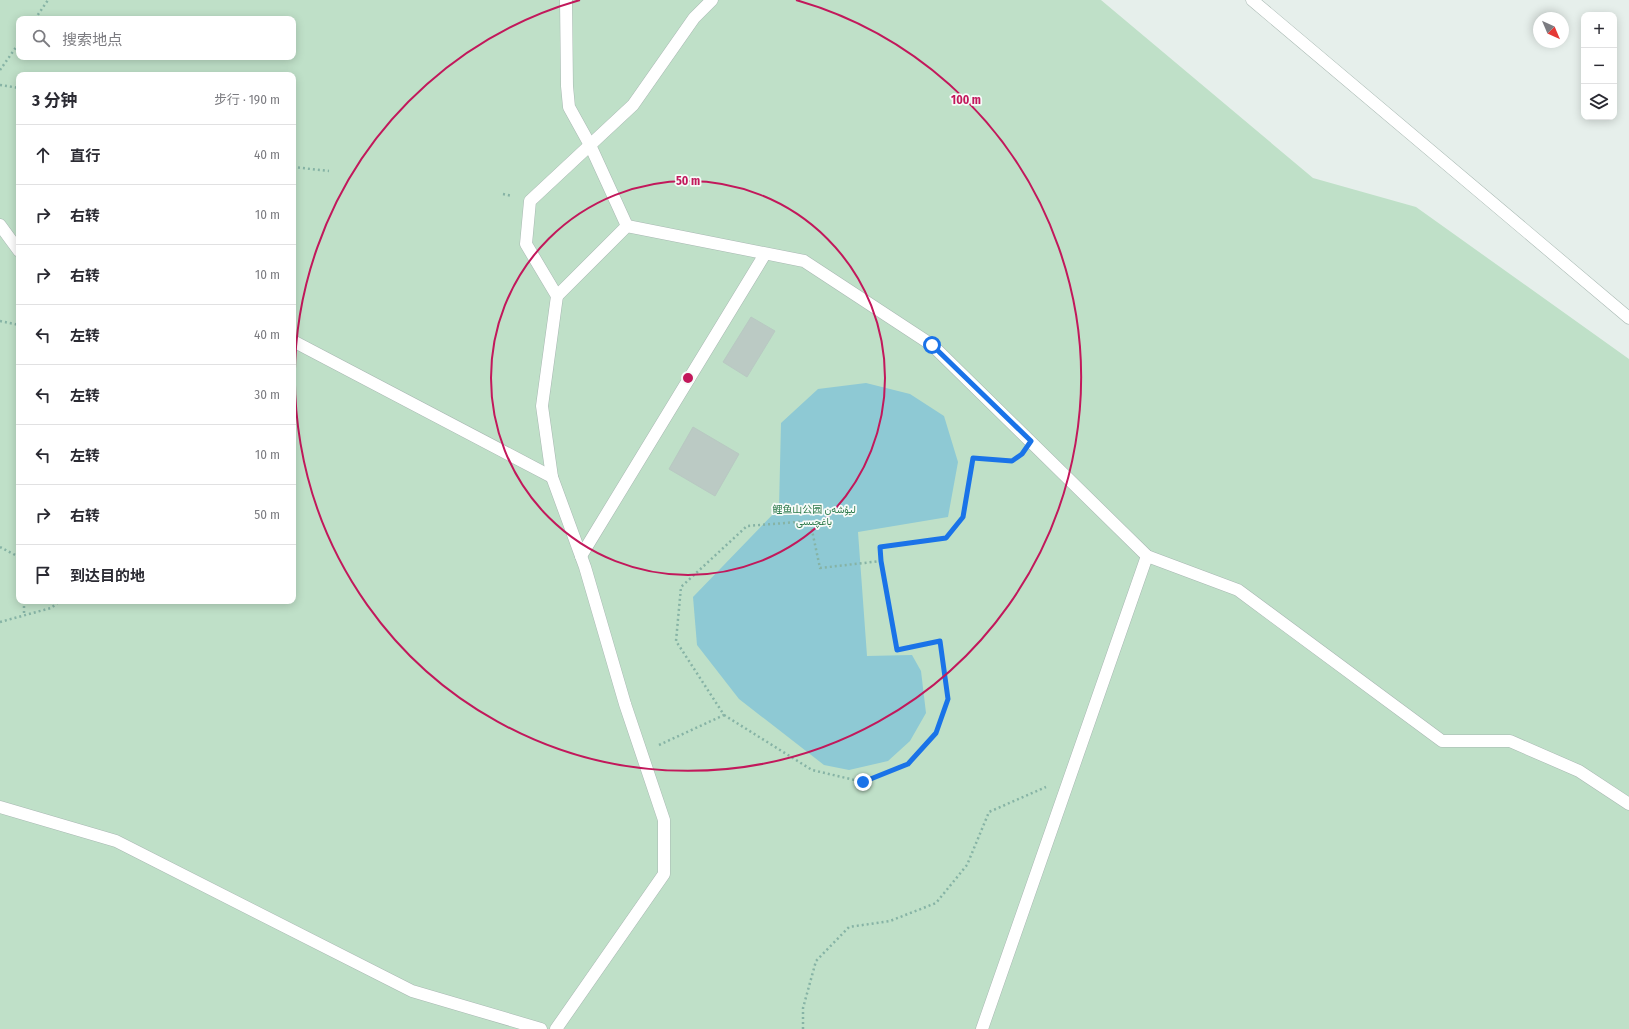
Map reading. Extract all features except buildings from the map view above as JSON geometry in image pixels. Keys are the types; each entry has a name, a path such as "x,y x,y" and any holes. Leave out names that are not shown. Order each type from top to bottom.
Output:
{"street":[{"path":"566,0 567,86 569,107 590,145 627,226"},
{"path":"557,296 526,244 530,201 633,105 694,18 712,0"},
{"path":"1252,0 1629,318"},
{"path":"0,225 16,247"},
{"path":"627,226 804,261 932,345 1147,556 1238,590 1442,742 1510,741 1579,771 1629,804"},
{"path":"556,1029 664,874 664,820 625,704 581,556 552,477 542,406 557,296 627,226"},
{"path":"581,556 765,254"},
{"path":"296,343 552,477"},
{"path":"982,1029 1147,556"},
{"path":"0,807 116,841 412,991 541,1029"}],"path":[{"path":"37,16 48,0"},
{"path":"0,70 16,47"},
{"path":"0,86 16,88"},
{"path":"296,167 329,171"},
{"path":"0,321 16,324"},
{"path":"881,561 820,568 810,521 747,526 682,587 676,641 724,715 812,770 863,782 908,764 936,733 948,699 940,641 897,650 881,561 880,547 946,538 963,517 973,458 1012,461 1022,454 1031,441"},
{"path":"0,547 16,555"},
{"path":"24,604 24,616"},
{"path":"0,622 51,608 56,604"},
{"path":"641,753 724,715"},
{"path":"803,1029 803,1008 816,961 849,927 890,921 936,903 967,865 989,812 1070,776"}],"green space":[{"name":"鲤鱼山公园 ليۇشەن باغچىسى","path":"0,0 1101,0 1313,178 1416,207 1629,359 1629,1029 0,1029"}],"water":[{"path":"866,383 910,394 944,416 958,462 948,517 858,532 867,656 912,655 921,671 926,713 910,741 888,761 849,770 824,765 739,699 697,645 693,597 779,508 781,423 818,389"}],"route":[{"path":"863,782 908,764 936,733 948,699 940,641 897,650 881,561 880,547 946,538 963,517 973,458 1012,461 1022,454 1031,441 932,345"}]}
